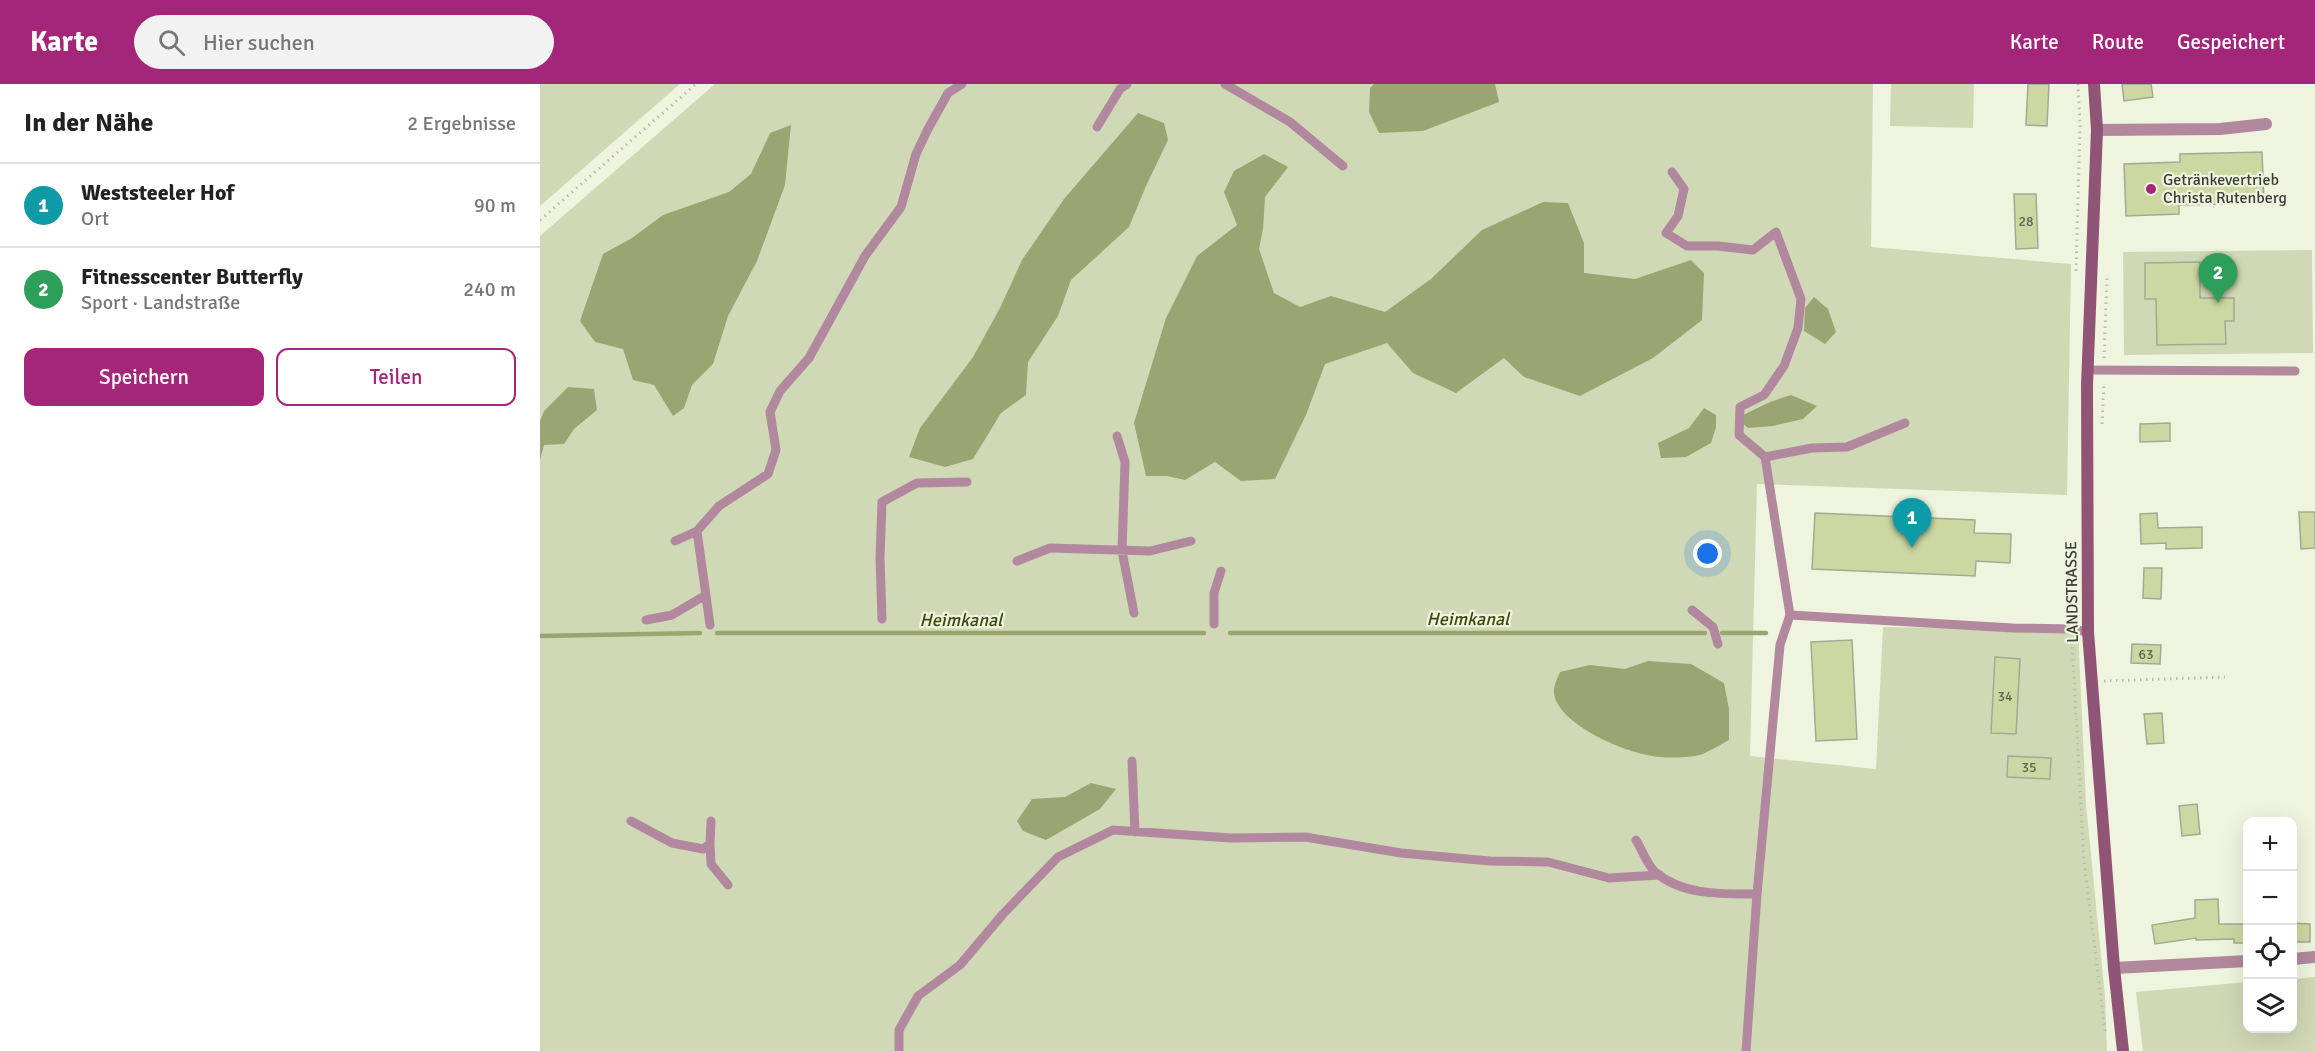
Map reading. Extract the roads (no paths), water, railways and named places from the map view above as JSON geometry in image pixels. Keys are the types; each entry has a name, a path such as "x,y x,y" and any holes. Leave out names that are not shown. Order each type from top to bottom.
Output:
{"street":[{"name":"LANDSTRASSE","path":"2094,84 2097,130 2087,370 2088,632 2114,968 2123,1051"},
{"path":"2097,130 2220,129 2266,124"},
{"path":"2297,958 2315,957"},
{"path":"2114,968 2243,961"}],"lane":[{"path":"675,542 697,531 719,506 768,474 776,450 770,412 780,391 809,358 865,256 901,207 916,154 928,129 948,93 962,84"},
{"path":"1097,127 1120,89 1127,84"},
{"path":"1225,84 1290,122 1343,166"},
{"path":"1672,172 1684,189 1678,216 1666,233 1687,246 1718,246 1753,250 1776,232 1801,299 1798,328 1784,366 1764,395 1740,407 1739,435 1765,457 1790,615 1780,645 1757,894 1746,1051"},
{"path":"2087,370 2295,370"},
{"path":"1765,457 1812,448 1847,447 1905,423"},
{"path":"1117,436 1125,462 1122,550 1134,613"},
{"path":"882,618 880,558 882,502 917,483 967,482"},
{"path":"697,531 704,596 710,625"},
{"path":"1017,561 1050,548 1150,551 1191,541"},
{"path":"1214,624 1214,593 1221,570"},
{"path":"646,620 672,615 704,596"},
{"path":"1692,610 1713,627 1718,644"},
{"path":"1790,615 2013,628 2072,629 2088,632"},
{"path":"1132,761 1135,832"},
{"path":"711,820 711,864 728,885"},
{"path":"631,821 672,843 703,849 710,844"},
{"path":"899,1051 899,1030 918,996 960,965 1003,914 1058,857 1113,830 1231,838 1305,837 1401,853 1490,861 1548,862 1609,878 1660,875"},
{"path":"1636,840 1653,870 1672,884 1709,894 1757,894"}],"waterway":[{"name":"Heimkanal","path":"540,636 700,633"},
{"name":"Heimkanal","path":"717,633 1204,633"},
{"name":"Heimkanal","path":"1230,633 1705,633"},
{"name":"Heimkanal","path":"1722,633 1766,633"}],"place":[{"name":"Getränkevertrieb Christa Rutenberg","path":"2151,189"},
{"name":"Fitnesscenter Butterfly","path":"2218,303"},
{"name":"Weststeeler Hof","path":"1912,548"}]}
